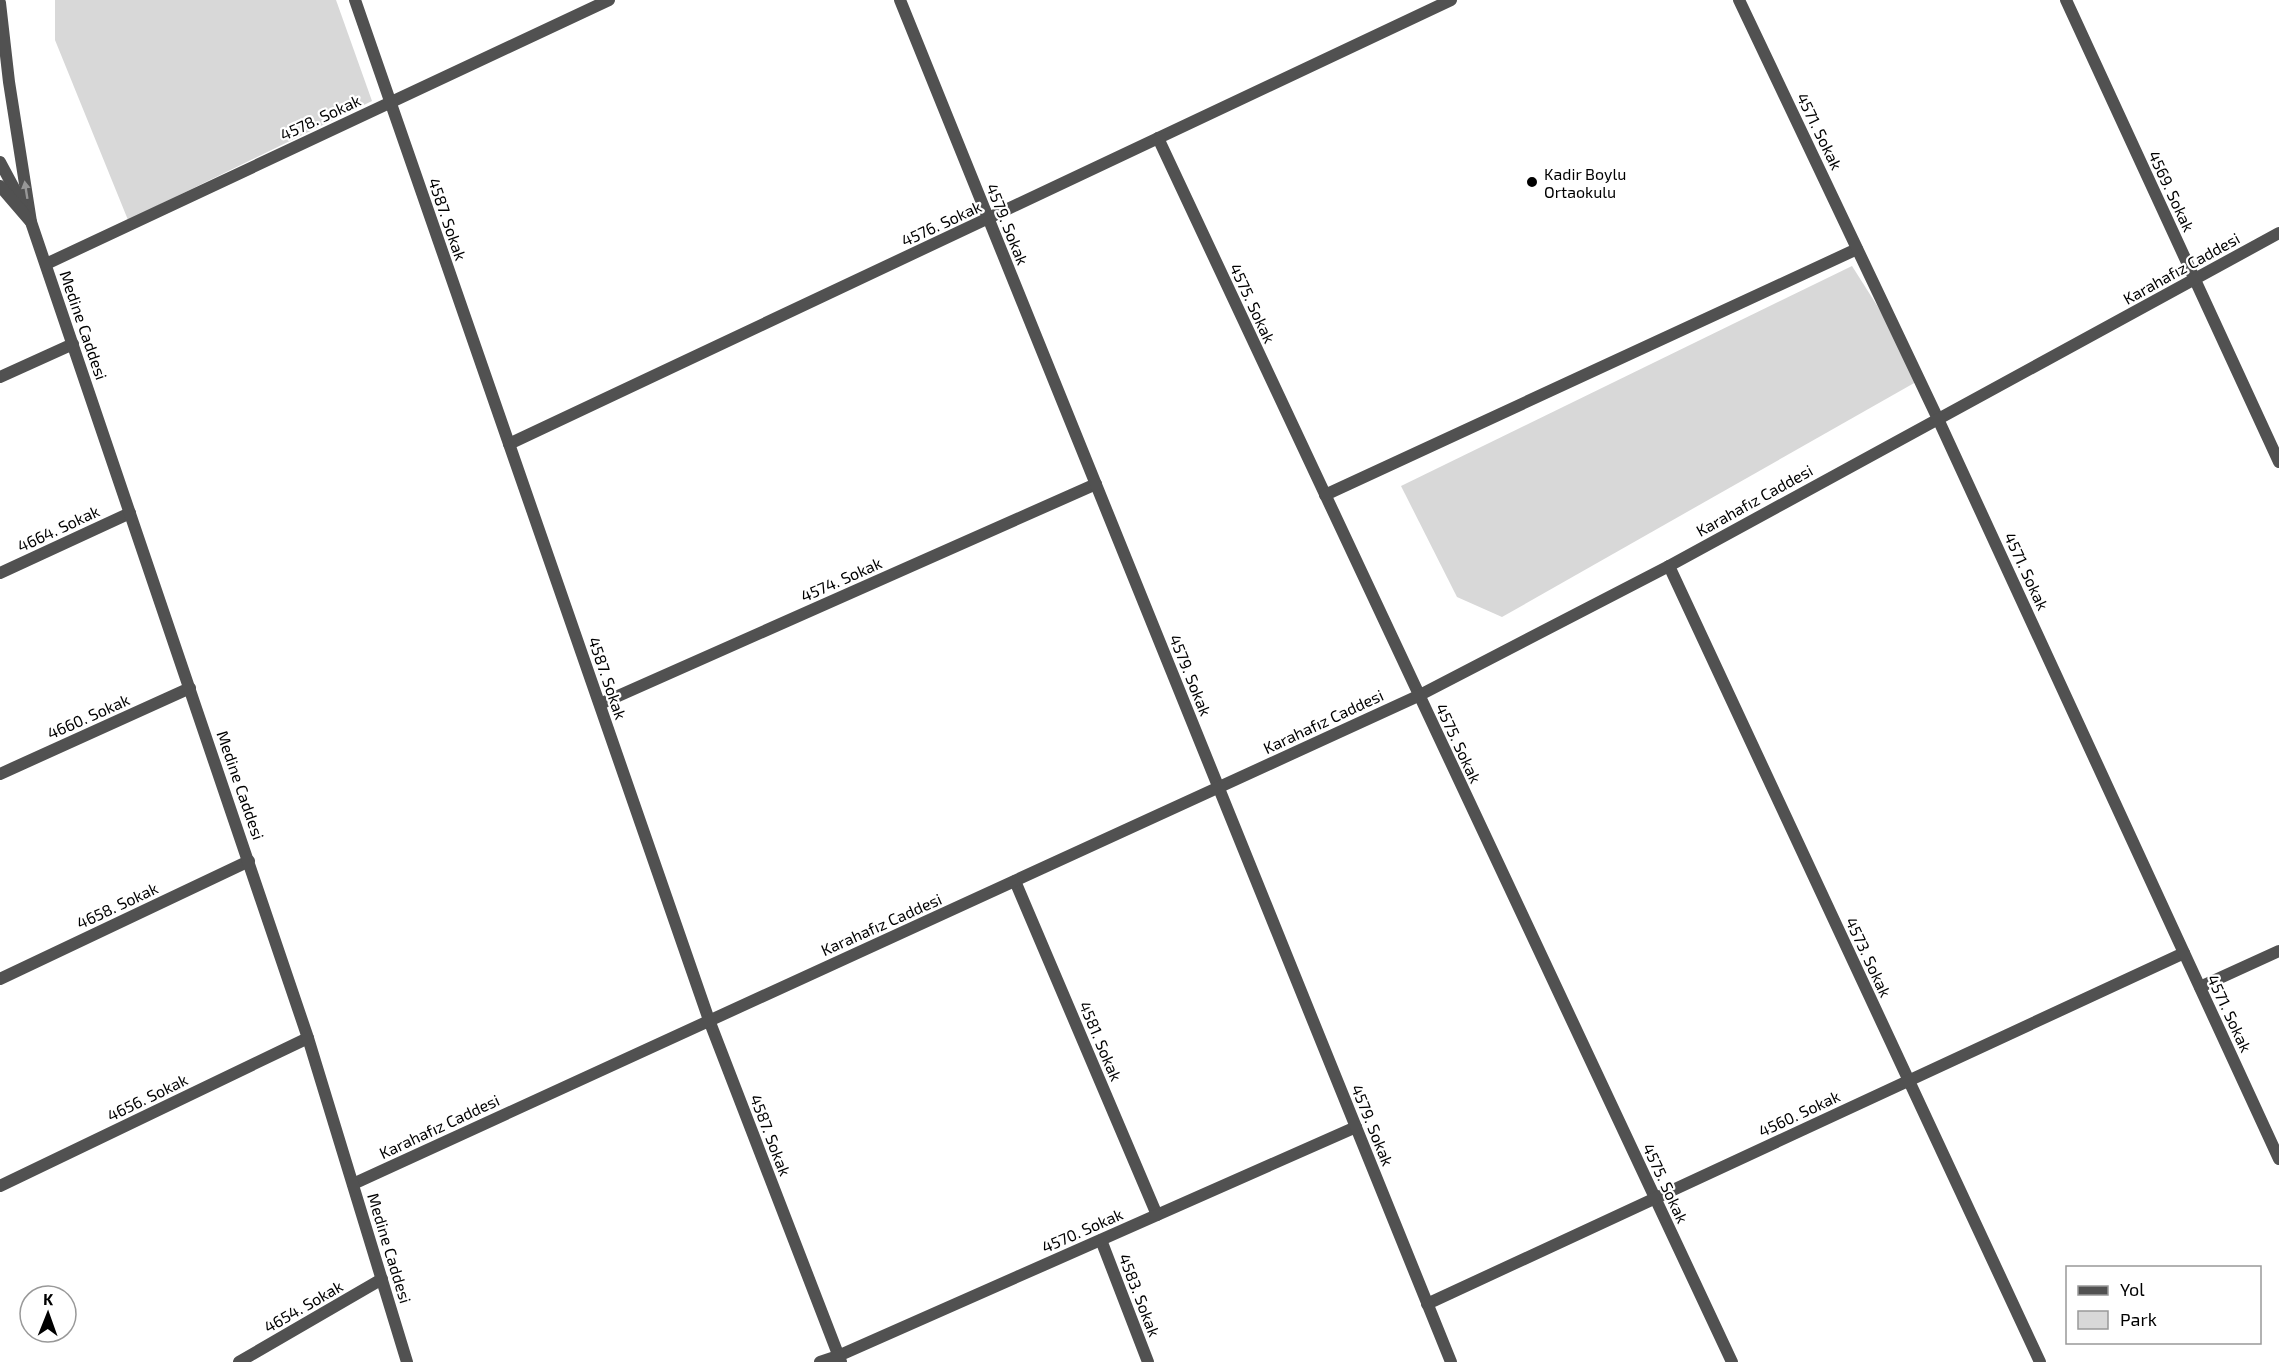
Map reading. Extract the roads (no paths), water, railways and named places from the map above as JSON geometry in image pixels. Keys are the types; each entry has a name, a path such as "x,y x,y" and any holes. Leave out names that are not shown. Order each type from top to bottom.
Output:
{"street":[{"name":"4587. Sokak","path":"355,0 709,1020 840,1359"},
{"name":"4578. Sokak","path":"46,264 609,0"},
{"name":"4579. Sokak","path":"900,0 1451,1362"},
{"name":"4576. Sokak","path":"509,444 1451,0"},
{"name":"4571. Sokak","path":"1739,0 1938,419 2279,1159"},
{"name":"4569. Sokak","path":"2066,0 2279,462"},
{"name":"Medine Caddesi","path":"0,3 9,82 31,222"},
{"name":"4575. Sokak","path":"1158,138 1732,1362"},
{"name":"Medine Caddesi","path":"0,162 31,222 46,264 249,861 308,1038 407,1362"},
{"path":"0,186 31,222"},
{"name":"Karahafız Caddesi","path":"353,1184 1418,696 1669,566 2279,233"},
{"path":"1324,495 1857,249"},
{"path":"0,376 73,344"},
{"name":"4574. Sokak","path":"600,704 1096,484"},
{"name":"4664. Sokak","path":"0,573 130,513"},
{"name":"4573. Sokak","path":"1669,566 2040,1362"},
{"name":"4660. Sokak","path":"0,774 190,688"},
{"name":"4658. Sokak","path":"0,979 249,861"},
{"name":"4581. Sokak","path":"1015,881 1157,1215"},
{"path":"2200,987 2279,951"},
{"name":"4560. Sokak","path":"1427,1304 2184,953"},
{"name":"4656. Sokak","path":"0,1186 308,1038"},
{"name":"4570. Sokak","path":"820,1362 840,1359 1356,1127"},
{"name":"4583. Sokak","path":"1101,1240 1149,1362"},
{"name":"4654. Sokak","path":"239,1362 382,1279"}],"place":[{"name":"Kadir Boylu Ortaokulu","path":"1532,182"}]}
